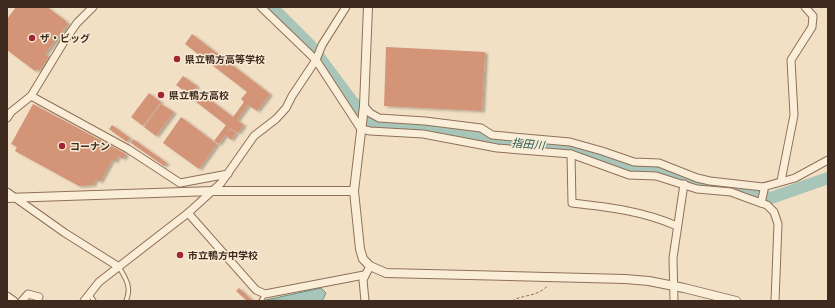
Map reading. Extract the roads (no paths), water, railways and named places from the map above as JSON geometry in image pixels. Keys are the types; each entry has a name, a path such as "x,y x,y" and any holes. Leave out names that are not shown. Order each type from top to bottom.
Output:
{"street":[{"path":"7,118 11,112 31,96 65,40 77,23 93,7"},
{"path":"262,7 316,60 361,129 370,131 423,134 497,148 570,154 628,175 656,176 697,189 731,192 761,201 774,212 778,224 775,301"},
{"path":"84,301 92,298 99,282 188,213 213,191 228,174 254,136 286,108 292,96 316,60 322,45 346,7"},
{"path":"368,7 364,106 354,191 360,249 363,259 370,266 386,272 625,279 674,286 736,301"},
{"path":"781,181 794,115 791,60 812,27 813,16 805,7"},
{"path":"31,96 128,148 180,183 228,174"},
{"path":"364,106 370,113 379,118 425,121 481,128 492,135 570,142 634,162 659,163 710,181 764,188 781,181 795,178 828,160"},
{"path":"570,154 572,203 637,212 658,218 677,226"},
{"path":"674,301 673,258 684,184"},
{"path":"761,201 764,188"},
{"path":"11,198 213,191 354,191"},
{"path":"7,192 11,198 119,267"},
{"path":"188,213 263,298 364,275"},
{"path":"365,301 364,275 370,266"},
{"path":"22,301 28,294 39,297"},
{"path":"7,296 14,301"}],"lane":[{"path":"119,267 128,284 129,294 126,301"}],"waterway":[{"name":"指田川","path":"272,7 311,46 352,101 375,125 437,127 495,141 578,148 630,169 658,170 699,185 734,188 771,198 828,178"}],"place":[{"name":"ザ・ビッグ","path":"32,38"},
{"name":"県立鴨方高等学校","path":"177,59"},
{"name":"県立鴨方高校","path":"161,95"},
{"name":"コーナン","path":"62,146"},
{"name":"市立鴨方中学校","path":"180,255"}]}
